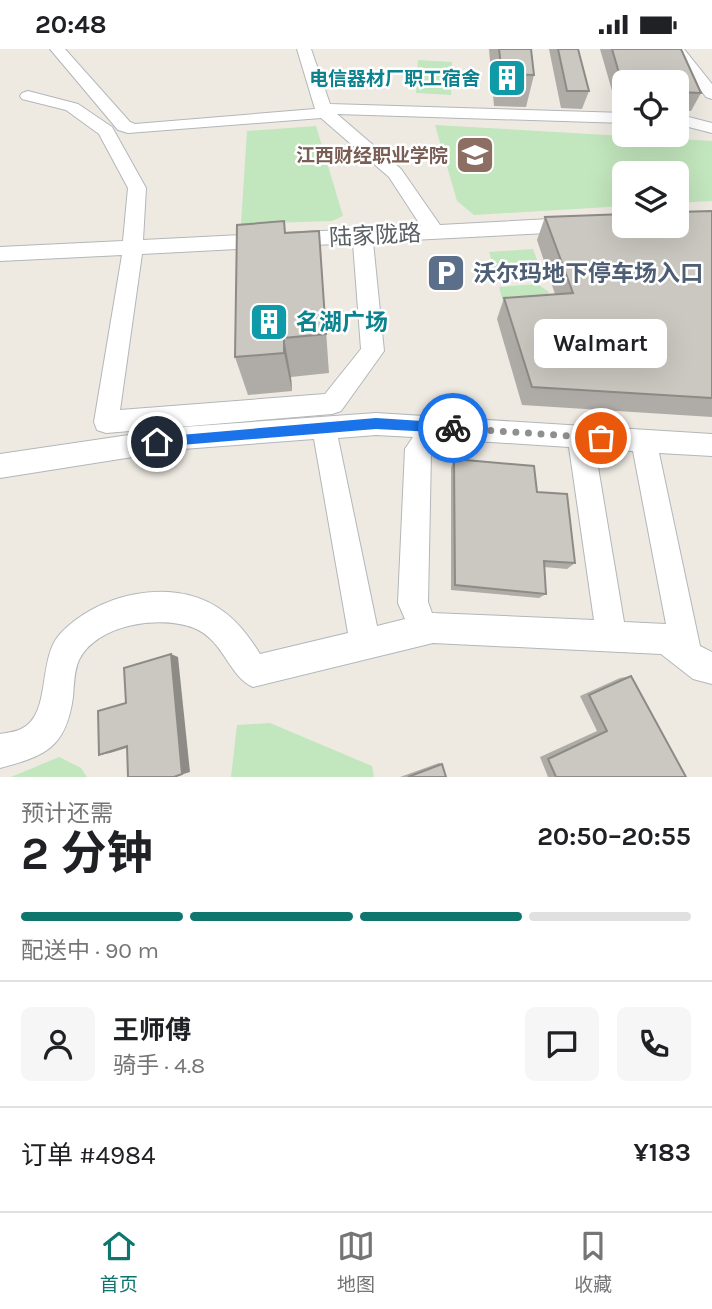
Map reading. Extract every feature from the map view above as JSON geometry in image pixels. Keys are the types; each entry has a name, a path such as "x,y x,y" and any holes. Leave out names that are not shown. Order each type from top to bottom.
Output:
{"street":[{"path":"57,49 124,126 134,129 325,111 612,118"},
{"path":"304,49 325,111 395,173 435,232"},
{"path":"676,49 712,95"},
{"path":"28,96 72,107 106,131 137,188 133,247 106,422 332,404 373,351 362,236"},
{"path":"689,120 712,128"},
{"name":"陆家陇路","path":"0,254 612,223"},
{"path":"0,466 184,438 376,423 712,445"},
{"path":"425,631 412,603 418,449 440,427"},
{"path":"324,428 365,645"},
{"path":"580,436 611,636"},
{"path":"644,440 699,661"},
{"path":"0,751 32,743 54,718 62,662 69,647 86,631 119,613 149,607 177,608 206,617 234,640 253,671 433,628 667,639 699,661"}],"green space":[{"path":"418,60 452,62 451,95 416,93"},
{"path":"435,125 612,135 612,147 689,147 689,140 712,141 712,201 689,202 689,161 612,161 612,207 474,215 457,201"},
{"path":"316,126 343,216 332,221 241,224 247,131"},
{"path":"533,249 540,268 534,276 497,278 489,252"},
{"path":"537,284 548,291 554,309 506,313 499,287"},
{"path":"270,723 372,766 374,777 231,777 237,725"},
{"path":"59,757 81,768 87,777 11,777"}],"building":[{"path":"499,49 531,49 534,75 502,74"},
{"path":"558,49 578,49 589,91 567,91"},
{"path":"612,49 681,49 701,93 689,92 689,70 618,70"},
{"path":"712,211 712,398 532,387 504,298 573,293 545,217 612,214 612,238 689,238 689,212"},
{"path":"284,221 285,233 319,231 326,334 284,338 284,353 235,357 237,225"},
{"path":"454,459 534,466 537,492 567,494 575,563 544,561 546,594 455,585"},
{"path":"171,654 182,774 174,777 128,777 127,746 99,755 98,711 126,703 124,668"},
{"path":"631,676 686,777 556,777 548,759 607,731 589,695"},
{"path":"442,764 446,777 408,777"}],"way so far":[{"path":"453,428 601,438"}],"place":[{"name":"电信器材厂职工宿舍","path":"507,78"},
{"name":"江西财经职业学院","path":"475,155"},
{"name":"沃尔玛地下停车场入口","path":"446,273"},
{"name":"名湖广场","path":"269,322"},
{"name":"Walmart","path":"601,438"}],"route":[{"path":"157,442 376,423 453,428"}]}
